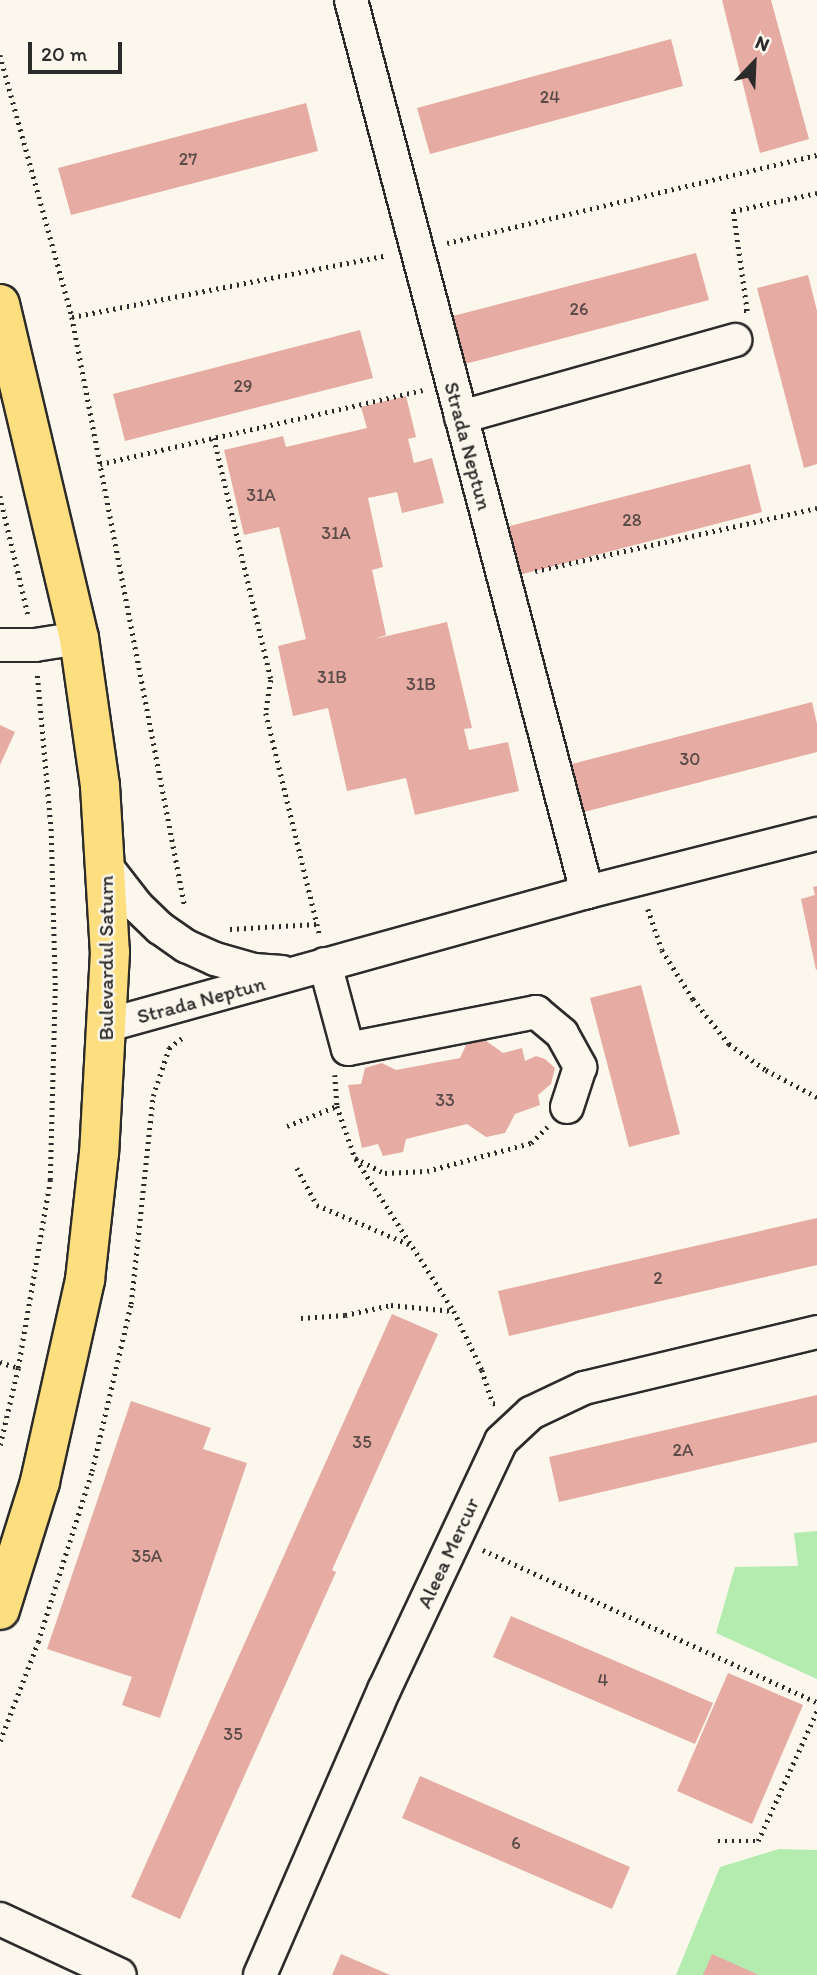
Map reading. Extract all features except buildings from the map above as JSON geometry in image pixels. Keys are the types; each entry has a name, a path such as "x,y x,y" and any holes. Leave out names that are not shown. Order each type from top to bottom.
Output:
{"main road":[{"name":"Bulevardul Saturn","path":"0,304 79,638 100,786 110,952 99,1153 85,1280 40,1482 0,1610"}],"street":[{"name":"Strada Neptun","path":"351,0 587,892"},
{"path":"461,417 735,327"},
{"path":"0,645 35,645 79,638"},
{"name":"Strada Neptun","path":"108,1025 587,892 816,833"},
{"name":"Strada Neptun","path":"106,866 137,906 160,928 186,946 215,959 254,970 294,973"},
{"path":"325,964 348,1049 536,1012 562,1034 580,1067 568,1107"},
{"name":"Aleea Mercur","path":"260,1975 384,1690 501,1441 531,1413 584,1388 817,1332"},
{"path":"0,1919 120,1975"}],"path":[{"path":"0,55 72,317 186,912"},
{"path":"735,327 747,311 733,211 817,193"},
{"path":"100,464 421,390"},
{"path":"214,438 271,680 266,713 325,964"},
{"path":"0,496 35,645 51,831 55,985 50,1180 18,1368 0,1444"},
{"path":"503,578 817,508"},
{"path":"638,879 662,950 693,999 729,1044 766,1070 817,1097"},
{"path":"222,930 317,923"},
{"path":"0,1741 37,1642 92,1472 131,1304 153,1096 169,1048"},
{"path":"348,1049 338,1061 333,1082 337,1106 355,1158 454,1311 482,1370 493,1403 531,1413"},
{"path":"287,1125 337,1106"},
{"path":"355,1158 385,1173 427,1171 531,1143 568,1107"},
{"path":"298,1168 317,1205 412,1246"},
{"path":"301,1318 345,1315 391,1305 454,1311"},
{"path":"0,1362 18,1368"},
{"path":"455,1537 817,1702"},
{"path":"718,1841 758,1840 817,1711"}],"green space":[{"path":"817,1531 817,1679 716,1633 735,1567 798,1566 794,1533"},
{"path":"779,1849 817,1850 817,1975 676,1975 720,1867"}]}
